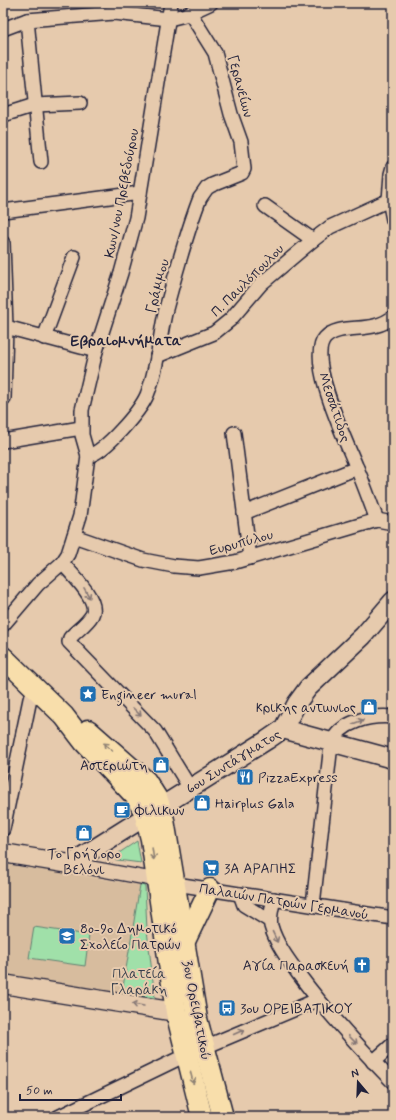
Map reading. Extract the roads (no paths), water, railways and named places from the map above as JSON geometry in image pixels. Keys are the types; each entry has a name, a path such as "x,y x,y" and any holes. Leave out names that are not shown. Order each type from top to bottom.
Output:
{"main road":[{"path":"283,729 303,693 363,636 393,601"},
{"name":"3ου Ορειβατικού","path":"3,657 64,716 95,736 140,775 153,791 153,811 167,882 185,940 193,997 195,1051 202,1117"},
{"name":"6ου Συντάγματος","path":"153,811 283,729 331,744 393,759"},
{"path":"70,864 153,811"},
{"name":"Παλαιών Πατρών Γερμανού","path":"3,853 70,864"},
{"name":"3ου Ορειβατικού","path":"167,882 176,1012 195,1051 223,1117"},
{"path":"185,940 210,889"},
{"path":"3,984 176,1012"}],"street":[{"name":"Κων/νου Πρεβεδούρου","path":"88,456 83,444 81,428 82,410 96,351 129,246 140,193 171,3"},
{"path":"3,28 27,20 114,13 169,19 190,13 211,3"},
{"name":"Γερανείων","path":"190,13 215,52 230,114 241,142 244,164 242,173"},
{"path":"27,20 41,162"},
{"path":"3,115 35,105 80,103"},
{"path":"393,167 389,200 393,220"},
{"name":"Γράμμου","path":"88,456 96,453 109,442 144,400 157,356 166,309 200,198 212,184 242,173"},
{"path":"3,211 88,198 140,193"},
{"name":"Π. Παυλόπουλου","path":"157,356 206,338 222,328 261,284 313,240 330,227 389,200"},
{"path":"265,206 313,240"},
{"path":"3,243 6,327 4,398"},
{"path":"44,338 74,257"},
{"name":"Μεσσάτιδος","path":"377,520 328,396 320,362 320,346 325,338 336,331 374,327 386,323 393,317"},
{"path":"6,327 96,351"},
{"path":"3,441 81,428"},
{"path":"234,433 250,558"},
{"path":"3,625 38,584 62,563 74,536 82,506 88,456"},
{"path":"244,513 357,468"},
{"name":"Ευρυπύλου","path":"74,536 132,557 179,567 210,568 250,558 377,520 393,523"},
{"path":"62,563 82,585 91,600 93,608 92,615 70,638 69,642 152,727 166,747 190,788"},
{"path":"3,829 30,699 36,690"},
{"path":"313,906 331,744 336,734 354,723 372,717 393,717"},
{"name":"Παλαιών Πατρών Γερμανού","path":"70,864 167,882 393,918"},
{"path":"240,894 244,905 270,921"},
{"path":"274,899 270,921 273,932 280,946 317,1000 393,1082"},
{"path":"58,1117 195,1051 317,1000"},
{"path":"373,1062 393,1044"}],"place":[{"name":"Engineer mural","path":"88,694"},
{"name":"κρικης αντωνιος","path":"369,707"},
{"name":"Αστεριώτη","path":"161,765"},
{"name":"PizzaExpress","path":"245,777"},
{"name":"Hairplus Gala","path":"202,803"},
{"name":"Φιλικων","path":"122,810"},
{"name":"Το Γρήγορο Βελόνι","path":"84,833"},
{"name":"3Α ΑΡΑΠΗΣ","path":"211,868"},
{"name":"8o-9ο Δημοτικό Σχολείο Πατρών","path":"67,936"},
{"name":"Αγία Παρασκευή","path":"362,965"},
{"name":"3ου ΟΡΕΙΒΑΤΙΚΟΥ","path":"227,1008"}],"district":[{"name":"Εβραιομνήματα","path":"126,340"}],"park label":[{"name":"Πλατεία Γλαράκη","path":"139,982"}]}
